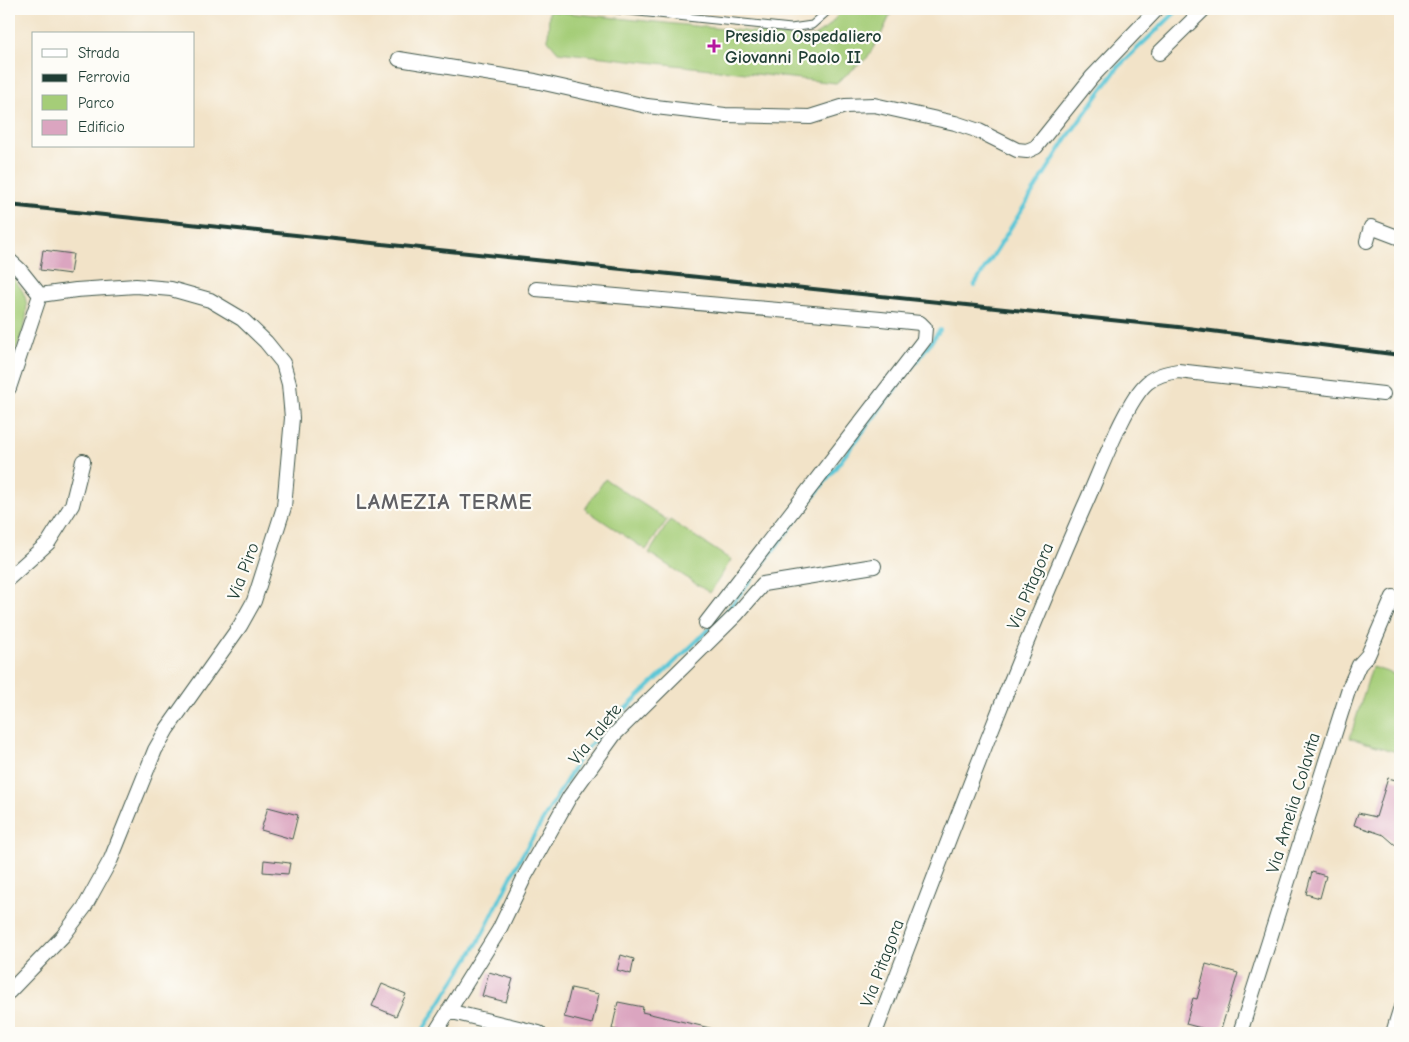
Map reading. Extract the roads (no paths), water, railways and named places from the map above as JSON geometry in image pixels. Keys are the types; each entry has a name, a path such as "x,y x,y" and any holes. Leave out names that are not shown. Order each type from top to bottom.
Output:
{"street":[{"path":"399,59 535,81 647,106 725,115 810,117 845,106 874,105 955,123 979,131 1017,150 1027,151 1036,147 1092,77 1157,9"},
{"path":"1159,53 1204,9"},
{"path":"1367,241 1372,227 1400,238"},
{"path":"9,260 20,270 40,295 9,388"},
{"name":"Via Piro","path":"9,992 63,936 84,908 111,859 155,750 167,729 240,626 254,601 280,526 284,507 292,418 289,384 283,363 266,342 242,319 210,300 171,289 136,286 76,290 40,295"},
{"path":"536,288 888,320 920,324 926,328 924,340 706,623"},
{"name":"Via Pitagora","path":"875,1033 967,792 1053,578 1126,414 1146,383 1162,374 1178,371 1383,394"},
{"path":"9,578 48,543 72,505 83,461"},
{"path":"746,572 763,584 874,566"},
{"name":"Via Talete","path":"434,1033 499,930 525,876 570,796 614,735 737,614 763,584"},
{"name":"Via Amelia Colavita","path":"1240,1033 1349,688 1359,665 1368,655 1393,596 1400,599"},
{"path":"1393,1033 1400,1010"},
{"path":"448,1011 539,1033"}],"lane":[{"path":"610,9 791,28 812,25 830,9"}],"waterway":[{"path":"974,286 1067,138 1119,66 1179,9"},
{"path":"421,1033 479,941 521,857 581,756 601,732 724,615 940,330"}],"railway":[{"path":"9,205 1188,328 1400,355"}],"place":[{"name":"Presidio Ospedaliero Giovanni Paolo II","path":"714,46"}],"district":[{"name":"LAMEZIA TERME","path":"444,501"}]}
